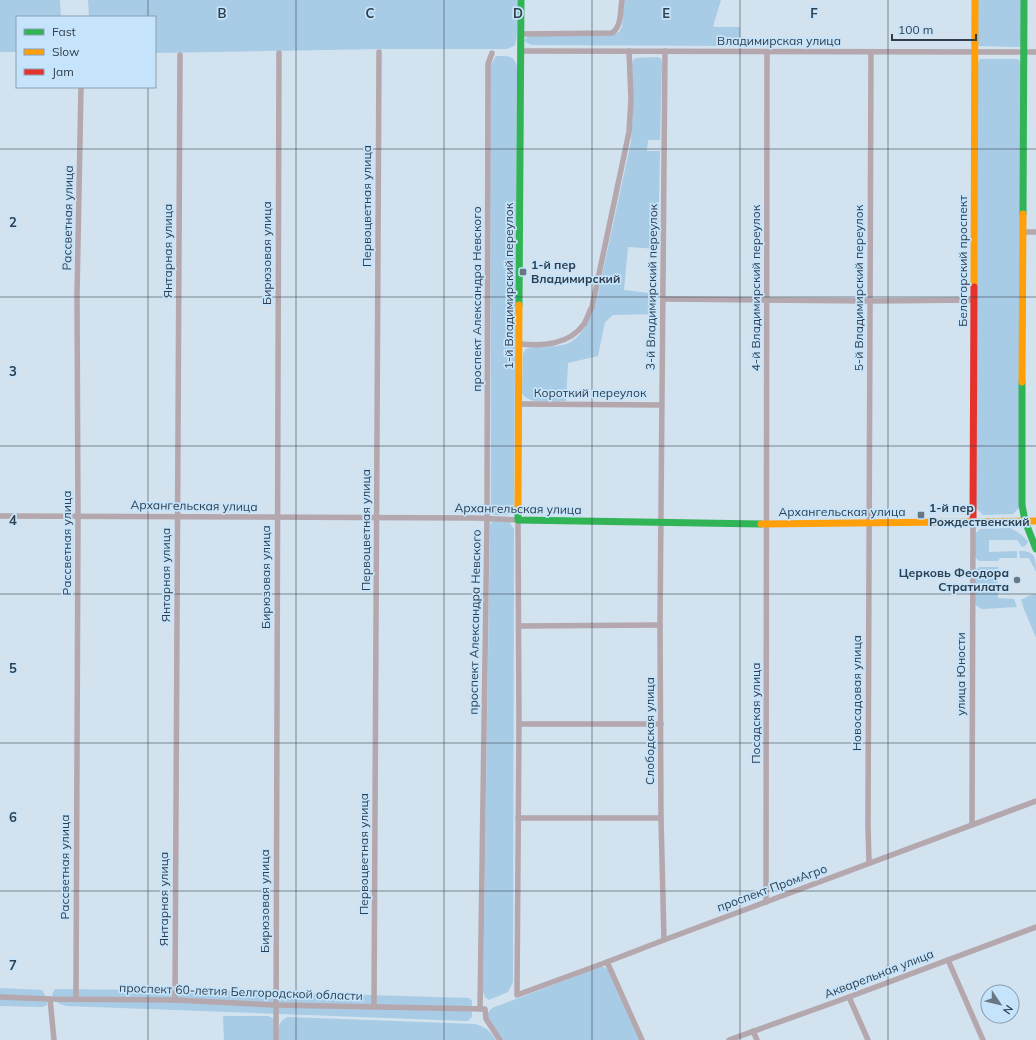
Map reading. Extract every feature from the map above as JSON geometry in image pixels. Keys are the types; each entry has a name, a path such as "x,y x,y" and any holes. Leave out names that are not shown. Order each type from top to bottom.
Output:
{"street":[{"name":"1-й Владимирский переулок","path":"518,520 522,52 521,0"},
{"path":"521,34 612,33 619,25 622,0"},
{"name":"Белогорский проспект","path":"973,522 975,0"},
{"path":"1024,0 1025,51 1022,505 1025,521 1036,549"},
{"path":"520,344 531,345 564,341 575,334 584,324 592,307 628,132 630,99 629,51"},
{"name":"3-й Владимирский переулок","path":"662,522 661,405 664,299 665,51"},
{"name":"Первоцветная улица","path":"374,1007 379,52"},
{"name":"Владимирская улица","path":"522,52 1036,52"},
{"name":"4-й Владимирский переулок","path":"767,52 767,524"},
{"name":"5-й Владимирский переулок","path":"868,523 871,52"},
{"name":"Бирюзовая улица","path":"276,1040 280,53"},
{"name":"проспект Александра Невского","path":"480,1009 487,518 488,64 492,53"},
{"name":"Янтарная улица","path":"175,1000 180,55"},
{"name":"Рассветная улица","path":"76,998 78,516 77,294 81,88"},
{"path":"1023,232 1036,232"},
{"path":"664,299 870,301 974,300"},
{"name":"Короткий переулок","path":"519,404 661,405"},
{"name":"Архангельская улица","path":"0,516 487,518 518,520 767,524 1036,521"},
{"path":"518,520 518,818 660,818"},
{"name":"Слободская улица","path":"662,522 660,625 660,818 664,940"},
{"name":"улица Юности","path":"972,825 973,522"},
{"name":"Новосадовая улица","path":"868,523 869,863"},
{"name":"Посадская улица","path":"766,902 767,524"},
{"path":"519,626 660,625"},
{"path":"519,724 661,724"},
{"name":"проспект ПромАгро","path":"518,818 517,995 1036,801"},
{"name":"Акварельная улица","path":"729,1040 1036,927"},
{"path":"948,960 984,1040"},
{"path":"607,962 642,1040"},
{"name":"проспект 60-летия Белгородской области","path":"0,997 175,1000 275,1005 480,1009"},
{"path":"849,997 868,1040"},
{"path":"50,999 54,1040"},
{"path":"480,1009 485,1008 486,1019 500,1040"},
{"path":"753,1031 757,1040"}],"shaded area":[{"path":"0,0 60,0 61,16 16,16 16,52 0,52"},
{"path":"88,0 517,0 517,37 515,45 506,49 382,49 156,53 156,16 89,16"},
{"path":"624,0 721,0 713,26 740,27 740,43 737,46 532,45 524,40 531,36 612,35 619,32 622,27"},
{"path":"977,0 1022,0 1022,47 977,46"},
{"path":"496,56 507,56 512,58 517,67 514,505 511,513 506,515 494,515 491,509 490,66"},
{"path":"658,57 661,59 662,63 660,140 648,140 647,151 660,151 658,249 628,247 624,290 657,294 655,314 613,315 605,322 598,356 568,363 566,401 542,402 530,400 522,393 523,354 526,349 558,346 570,343 584,328 596,303 631,142 633,60 636,58"},
{"path":"980,59 1018,59 1022,64 1020,507 1013,514 983,515 976,508 978,63"},
{"path":"494,521 509,522 514,529 513,982 508,992 489,1000 485,997 483,992 490,526"},
{"path":"1010,528 1015,530 1028,542 1025,546 1022,547 1017,540 989,540 989,552 1017,551 1017,558 1000,558 998,561 979,561 975,557 975,534 980,529"},
{"path":"1019,551 1029,552 1034,556 1036,572 1029,558 1020,558"},
{"path":"979,567 998,567 998,598 1014,599 1017,607 982,609 975,604 975,571"},
{"path":"1036,594 1036,638 1021,599"},
{"path":"600,967 607,969 639,1040 503,1040 488,1019 487,1014 492,1008"},
{"path":"0,988 42,990 47,998 47,1005 43,1007 0,1006"},
{"path":"55,989 238,991 469,998 472,1001 472,1017 468,1021 67,1006 54,999 52,994"},
{"path":"223,1016 268,1016 273,1018 274,1040 224,1040"},
{"path":"287,1017 475,1024 482,1026 492,1034 496,1040 277,1040 280,1024"}],"traffic: fast":[{"path":"519,305 521,0"},
{"path":"1023,214 1024,0"},
{"path":"1022,382 1022,505 1025,521 1036,549"},
{"path":"518,507 518,520 761,524"}],"traffic: slow":[{"path":"974,287 975,0"},
{"path":"1022,382 1023,214"},
{"path":"518,507 519,305"},
{"path":"761,524 1036,521"}],"traffic: jam":[{"path":"973,522 974,287"}],"place":[{"name":"1-й пер Владимирский","path":"523,272"},
{"name":"1-й пер Рождественский","path":"921,515"},
{"name":"Церковь Феодора Стратилата","path":"1017,580"}]}
